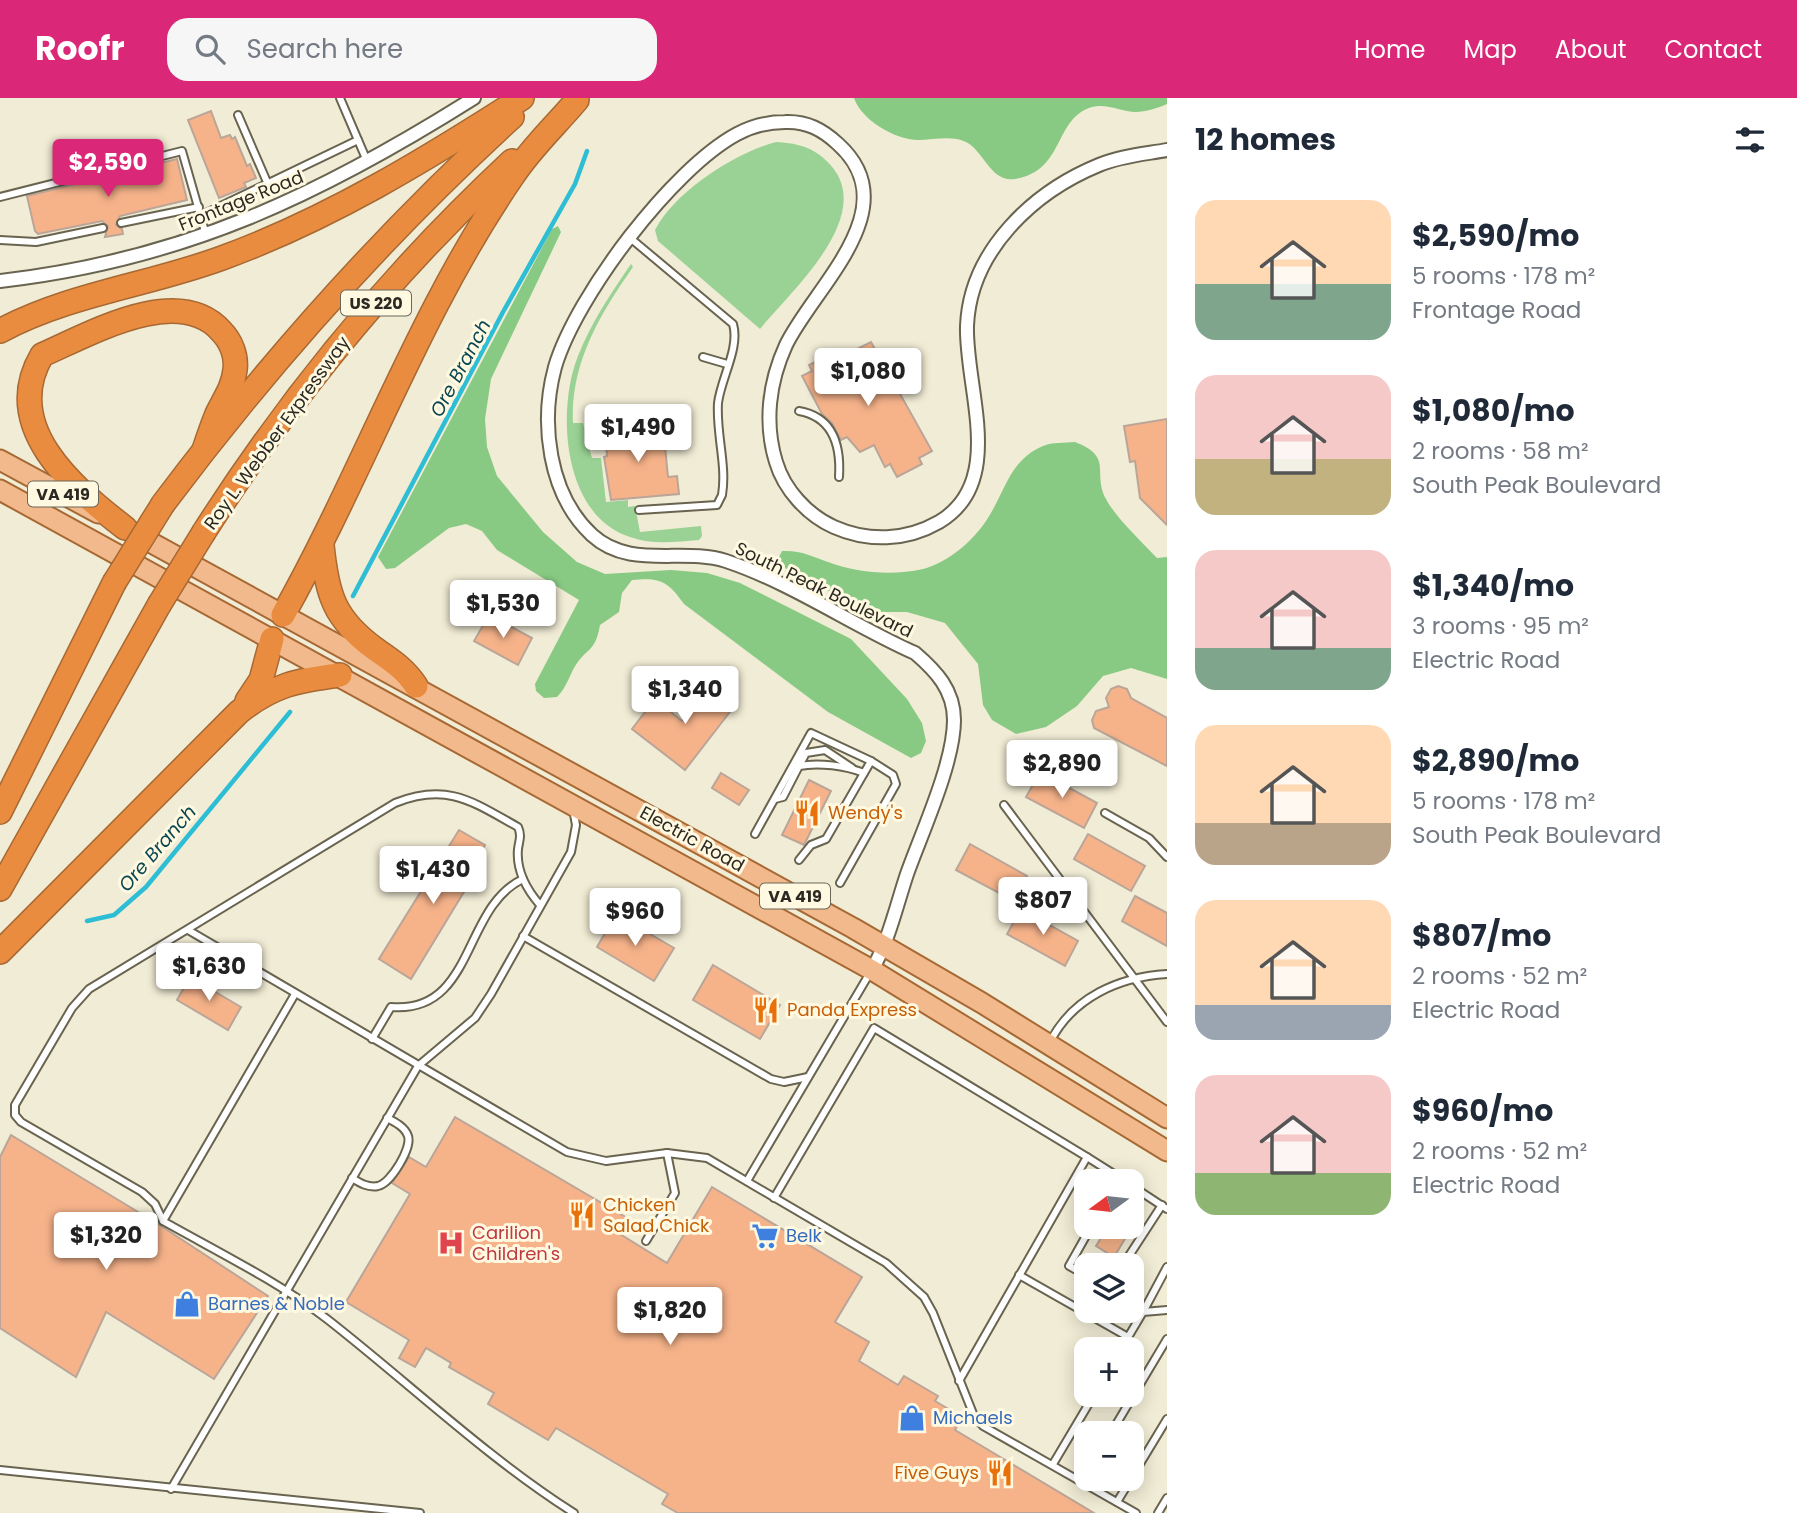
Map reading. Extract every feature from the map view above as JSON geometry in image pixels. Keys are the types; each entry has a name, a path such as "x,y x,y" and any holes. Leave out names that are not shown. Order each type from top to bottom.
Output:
{"highway":[{"path":"0,331 48,309 158,279 269,240 389,179 522,98"},
{"name":"Roy L. Webber Expressway","path":"0,812 114,583 163,504 279,359 397,227 446,177 535,98"},
{"path":"283,615 322,545 402,368 453,270 513,174 578,99"},
{"name":"Roy L. Webber Expressway","path":"0,889 159,606 233,487 362,319 485,186 578,99"},
{"path":"125,528 38,460 14,431 10,406 14,391 28,366 42,355 151,312 186,310 202,315 225,335 236,359 228,397 218,412 204,450"},
{"path":"322,545 325,575 338,614 351,631 406,671 416,686"},
{"path":"239,712 261,680 272,639"},
{"path":"0,952 239,712 264,692 301,680 340,675"}],"main road":[{"name":"VA 419","path":"0,460 283,615"},
{"path":"0,490 272,639 283,615"},
{"name":"Electric Road","path":"283,615 885,947 1167,1118"},
{"name":"VA 419","path":"272,639 340,675"},
{"name":"Electric Road","path":"340,675 872,970 1167,1151"}],"street":[{"name":"Frontage Road","path":"0,281 93,267 206,236 305,195 368,163 474,98"},
{"name":"South Peak Boulevard","path":"872,970 885,947 893,914 948,755 954,720 950,692 936,671 915,653 757,574 721,559 659,558 622,552 593,537 570,508 552,463 547,415 556,364 589,297 629,237 670,188 736,134 766,122 795,122 823,130 846,151 861,178 864,211 855,240 803,317 783,352 775,372 769,405 769,442 779,473 796,499 821,522 850,534 879,539 909,534 938,523 960,506 974,482 976,421 967,323 975,285 990,252 1030,206 1067,180 1103,163 1167,149"}],"lane":[{"path":"340,98 368,163"},
{"path":"238,115 267,183"},
{"path":"202,215 358,140"},
{"path":"0,197 181,151 200,206 206,236"},
{"path":"121,223 200,206"},
{"path":"0,240 36,242 103,228"},
{"path":"629,237 733,324 734,341 718,406 724,484 717,505 639,510"},
{"path":"703,357 727,364"},
{"path":"799,411 815,414 827,423 840,458 838,477"},
{"path":"755,834 811,733 871,761 893,775 896,784 840,883"},
{"path":"775,799 783,797 806,753 825,750 864,773"},
{"path":"799,860 811,845 826,838 871,761"},
{"path":"799,766 808,764 852,768"},
{"path":"540,905 523,879 519,864 521,834 518,827 469,799 431,792 395,803 89,989 72,1008 15,1105 15,1115 21,1122 142,1192 155,1204 163,1221 285,1291 326,1319 419,1396 574,1513"},
{"path":"171,1489 418,1066 475,1018 523,936 571,852 576,825 571,803"},
{"path":"1004,805 1167,1022"},
{"path":"1105,813 1149,838 1167,857"},
{"path":"372,1039 391,1007 412,1009 428,1003 448,986 498,897 510,885 523,879"},
{"path":"188,930 418,1066 580,1157 606,1161 667,1153 707,1158 904,1277 924,1297 933,1313 974,1416 984,1426 1074,1476"},
{"path":"523,936 771,1079 783,1082 808,1077"},
{"path":"747,1181 872,970"},
{"path":"1049,1044 1064,1021 1080,1004 1111,984 1132,978 1167,974"},
{"path":"163,1221 295,994"},
{"path":"774,1198 874,1028 1105,1169"},
{"path":"352,1178 365,1186 376,1187 386,1183 407,1149 409,1138 404,1128 387,1118"},
{"path":"646,1241 675,1193 667,1153"},
{"path":"959,1381 1087,1157"},
{"path":"1131,1253 1164,1207 1144,1194"},
{"path":"1144,1310 1167,1266"},
{"path":"1019,1275 1074,1304"},
{"path":"1144,1312 1167,1310"},
{"path":"1107,1323 1128,1337 1136,1323"},
{"path":"1118,1421 1167,1339"},
{"path":"1053,1465 1087,1407"},
{"path":"1144,1458 1167,1419"},
{"path":"0,1470 421,1513"},
{"path":"1099,1491 1136,1513"},
{"path":"1117,1502 1124,1491"},
{"path":"1158,1513 1167,1498"}],"green space":[{"path":"854,98 1167,98 1167,104 1140,112 1101,106 1089,108 1078,114 1070,123 1042,166 1031,174 1007,179 994,171 972,146 961,140 918,140 890,133 864,114"},
{"path":"776,142 808,148 827,161 843,188 843,209 823,254 760,329 658,241 655,230 676,202 691,188 725,164"},
{"path":"558,226 561,232 491,379 485,419 487,447 497,476 543,532 577,562 605,574 671,570 707,573 740,583 851,639 907,699 922,723 926,741 921,753 911,758 828,712 684,604 663,582 650,579 632,580 622,593 619,612 600,625 596,641 578,661 563,690 557,697 544,698 536,691 535,684 579,600 497,550 482,531 466,524 449,528 395,568 386,569 378,557 552,229"},
{"path":"631,264 633,267 599,321 582,360 573,401 573,423 583,423 592,458 601,458 606,502 628,500 628,507 635,506 640,532 701,526 702,536 699,540 647,541 630,537 608,525 591,508 578,485 571,459 567,405 578,356 595,320"},
{"path":"1075,442 1094,453 1098,460 1102,489 1116,514 1157,558 1167,557 1167,679 1131,668 1103,676 1077,706 1046,727 1016,734 992,720 983,705 978,664 945,623 907,612 868,612 783,567 778,559 782,551 795,551 863,571 899,572 932,566 959,550 981,529 1022,460 1047,445"}],"building":[{"path":"211,111 221,138 230,135 232,139 235,137 247,166 250,164 256,178 244,183 246,187 219,198 188,120"},
{"path":"177,159 187,200 120,216 116,225 122,229 123,234 105,237 108,226 102,221 38,234 35,231 27,196"},
{"path":"871,342 932,451 919,458 922,464 897,477 890,464 885,467 874,445 860,452 847,437 841,440 832,423 822,414 802,376 812,371 809,365 828,356 831,362"},
{"path":"1167,419 1167,525 1140,498 1135,461 1130,462 1124,426"},
{"path":"663,426 668,477 677,476 679,494 611,500 604,457 607,456 605,432"},
{"path":"489,615 532,638 518,665 474,641"},
{"path":"711,684 736,704 685,770 632,729 655,699 682,721"},
{"path":"1118,686 1127,689 1131,698 1167,718 1167,766 1094,728 1092,720 1096,711 1109,707 1106,698 1111,689"},
{"path":"1040,772 1097,803 1084,828 1026,797"},
{"path":"721,773 749,790 739,805 712,788"},
{"name":"Wendy's","path":"809,780 831,791 804,845 782,835"},
{"path":"459,830 485,845 468,874 473,877 411,979 379,959"},
{"path":"1088,834 1145,866 1131,891 1074,859"},
{"path":"970,844 1027,876 1014,901 956,870"},
{"path":"1135,896 1167,913 1167,946 1122,921"},
{"path":"1021,909 1078,941 1065,966 1007,934"},
{"path":"616,914 674,948 654,981 597,947"},
{"path":"713,965 780,1005 760,1039 693,1000"},
{"path":"190,977 241,1007 228,1030 177,1000"},
{"path":"455,1117 629,1219 620,1234 667,1263 712,1187 862,1277 835,1322 869,1342 859,1361 898,1385 904,1376 938,1396 935,1401 962,1417 955,1430 1094,1513 678,1513 662,1504 668,1494 556,1428 548,1440 488,1404 494,1393 449,1367 451,1363 426,1348 415,1367 399,1358 409,1340 346,1302 410,1194 392,1183 409,1157 426,1167"},
{"path":"11,1135 158,1224 268,1296 214,1379 106,1312 76,1377 0,1328 0,1157"},
{"path":"1100,1239 1125,1239 1116,1253 1107,1253 1096,1246"}],"waterway":[{"name":"Ore Branch","path":"353,596 503,312 575,184 587,151"},
{"name":"Ore Branch","path":"87,921 114,915 146,887 290,712"}],"place":[{"name":"Wendy's","path":"807,813"},
{"name":"Panda Express","path":"766,1010"},
{"name":"Chicken Salad Chick","path":"582,1215"},
{"name":"Belk","path":"765,1236"},
{"name":"Carilion Children's","path":"451,1243"},
{"name":"Barnes & Noble","path":"187,1304"},
{"name":"Michaels","path":"912,1418"},
{"name":"Five Guys","path":"1000,1473"}]}
